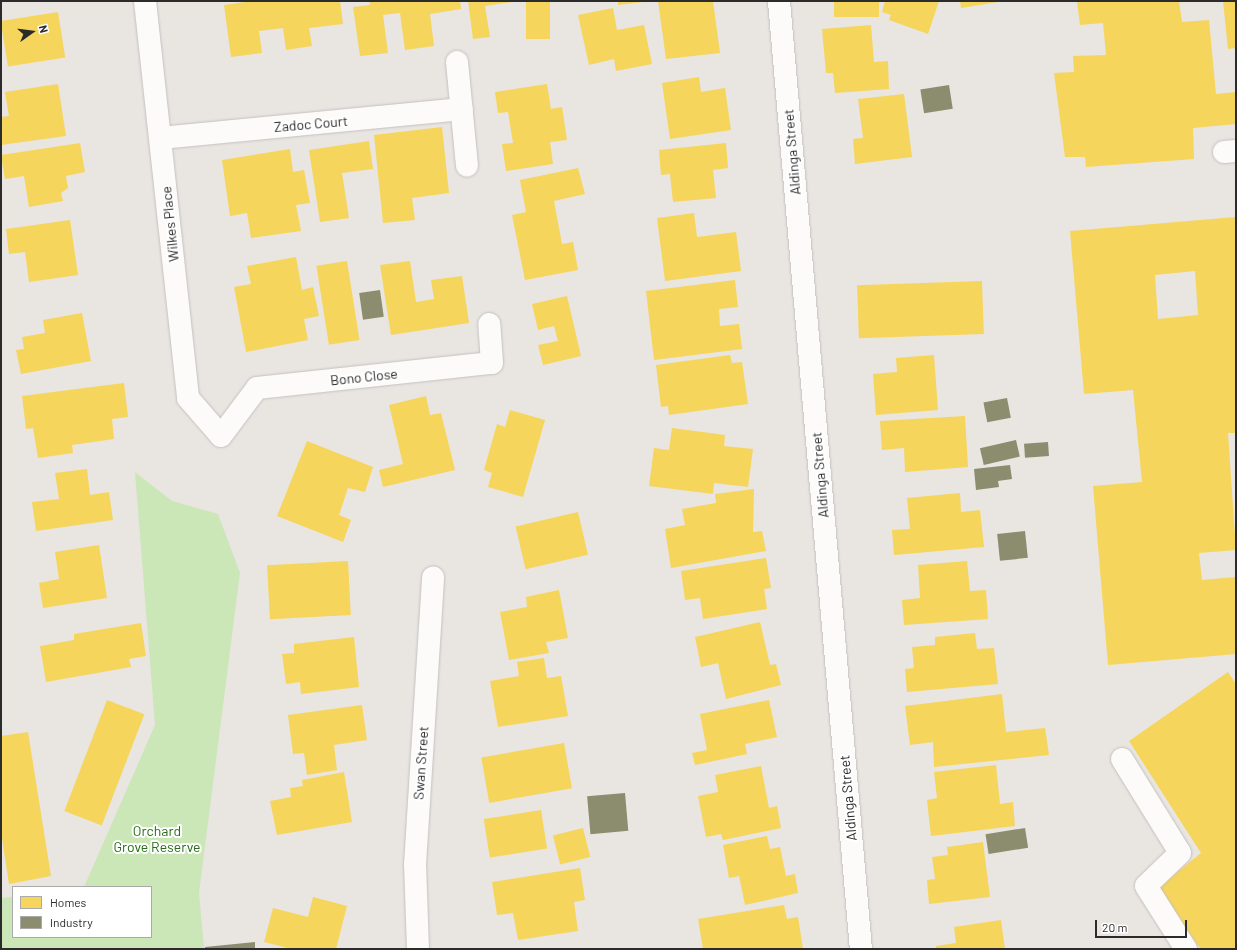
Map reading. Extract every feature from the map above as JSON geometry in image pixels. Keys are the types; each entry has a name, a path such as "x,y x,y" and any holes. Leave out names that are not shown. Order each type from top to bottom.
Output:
{"street":[{"name":"Wilkes Place","path":"145,1 188,398 221,436"},
{"name":"Aldinga Street","path":"779,1 861,949"},
{"path":"457,62 467,166"},
{"name":"Zadoc Court","path":"161,138 462,110"},
{"name":"Bono Close","path":"221,436 257,388 492,363 489,324"},
{"name":"Swan Street","path":"418,949 415,865 433,578"},
{"path":"1122,759 1180,852 1146,886 1186,949"}],"green space":[{"name":"Orchard Grove Reserve","path":"135,472 172,501 218,514 240,573 199,893 204,949 1,949 1,898 12,897 12,938 152,938 152,886 84,886 155,725"}],"building: Homes":[{"path":"252,1 340,1 343,24 309,28 312,46 286,50 283,28 259,31 262,53 231,57 224,5"},
{"path":"369,1 460,1 461,9 430,14 434,46 405,50 400,13 383,15 388,53 360,56 353,7 370,5"},
{"path":"468,1 512,2 485,6 490,37 473,39"},
{"path":"526,1 550,1 550,39 526,39"},
{"path":"618,1 643,1 643,2 618,5"},
{"path":"658,1 713,1 720,53 666,59"},
{"path":"834,1 879,1 879,17 834,17"},
{"path":"885,1 939,1 928,34 889,20 891,15 882,12"},
{"path":"960,1 998,1 998,2 961,8"},
{"path":"1077,1 1179,1 1182,22 1209,20 1216,94 1236,92 1236,124 1193,128 1194,159 1086,167 1085,157 1065,157 1054,73 1074,72 1073,56 1106,55 1103,23 1080,25"},
{"path":"1223,1 1236,1 1236,48 1228,49"},
{"path":"613,8 617,30 644,25 652,64 616,71 614,59 589,65 578,15"},
{"path":"58,12 65,57 8,67 1,21"},
{"path":"871,25 874,62 888,61 889,89 835,93 833,73 826,73 822,29"},
{"path":"699,77 701,92 725,88 731,130 670,139 662,83"},
{"path":"58,84 66,136 1,145 1,117 9,116 5,92"},
{"path":"547,84 551,109 562,107 567,140 550,142 553,164 506,171 502,144 513,143 508,112 498,113 495,92"},
{"path":"904,94 912,157 855,164 853,139 863,138 858,99"},
{"path":"442,127 449,193 412,198 415,220 383,223 374,135"},
{"path":"369,141 373,169 342,173 349,218 320,222 309,150"},
{"path":"80,143 85,172 66,176 68,188 61,193 63,201 29,207 24,176 5,179 1,155"},
{"path":"726,143 728,168 713,170 716,198 673,202 670,174 661,175 659,150"},
{"path":"290,149 293,172 304,170 310,203 296,205 301,231 251,238 247,213 230,216 222,160"},
{"path":"578,168 585,194 554,201 562,244 573,242 578,270 525,280 512,215 526,212 520,180"},
{"path":"694,213 697,237 736,232 741,271 665,281 657,218"},
{"path":"1236,217 1236,433 1228,433 1236,550 1199,553 1202,580 1236,577 1236,654 1108,665 1093,486 1142,482 1133,390 1084,394 1070,231","holes":["1195,271 1198,315 1158,319 1155,275"]},
{"path":"70,220 78,275 29,282 25,252 9,254 6,229"},
{"path":"296,257 302,290 313,287 319,316 304,319 308,340 246,352 234,287 251,284 247,266"},
{"path":"347,261 360,340 329,345 316,266"},
{"path":"410,261 416,302 434,299 431,280 462,276 469,323 391,335 380,265"},
{"path":"735,280 738,307 719,309 720,326 739,324 742,349 654,360 646,291"},
{"path":"982,281 984,334 859,338 857,285"},
{"path":"567,296 581,356 543,365 538,345 558,341 554,326 538,330 532,304"},
{"path":"82,313 91,361 21,374 16,350 24,349 22,337 45,333 43,320"},
{"path":"730,355 732,363 742,362 748,404 669,415 668,406 661,407 656,365"},
{"path":"934,355 938,410 876,415 873,374 897,372 896,358"},
{"path":"124,383 128,417 112,419 114,439 72,445 73,453 38,458 33,428 26,429 22,396"},
{"path":"426,396 430,415 441,413 455,470 383,487 379,470 403,464 389,405"},
{"path":"510,410 545,420 523,497 488,487 492,473 484,470 497,424 505,427"},
{"path":"965,416 968,467 905,472 904,448 882,450 880,421"},
{"path":"672,428 725,435 724,446 753,449 748,487 714,483 713,494 649,486 654,448 669,450"},
{"path":"307,441 373,467 365,492 348,488 339,515 351,520 343,542 277,516"},
{"path":"87,469 90,495 109,492 113,520 36,531 32,502 59,499 55,473"},
{"path":"754,489 753,532 762,531 766,551 671,568 665,529 685,525 682,509 716,503 715,494"},
{"path":"960,493 961,512 980,510 984,547 894,555 892,530 910,529 907,498"},
{"path":"578,512 588,555 526,569 516,526"},
{"path":"99,545 107,598 43,608 39,583 59,579 55,552"},
{"path":"766,558 771,588 764,589 767,609 703,619 700,598 685,600 681,571"},
{"path":"348,561 351,615 270,619 267,565"},
{"path":"967,561 970,591 986,590 988,619 904,625 902,600 920,598 918,565"},
{"path":"559,590 568,638 546,642 549,653 509,660 500,612 527,607 526,597"},
{"path":"760,622 770,665 776,664 781,685 726,699 718,663 701,667 695,637"},
{"path":"141,623 146,656 129,659 131,667 46,682 40,646 74,640 74,634"},
{"path":"975,633 977,649 994,648 998,684 907,692 905,669 914,668 912,647 935,645 935,637"},
{"path":"354,637 359,687 301,694 300,682 286,684 282,654 294,653 294,644"},
{"path":"544,658 547,678 561,676 568,716 498,727 490,681 519,676 517,662"},
{"path":"1228,672 1236,684 1236,949 1201,949 1155,890 1201,853 1129,741"},
{"path":"1002,694 1006,732 1045,728 1049,755 934,767 933,742 910,745 905,706"},
{"path":"107,700 144,714 102,825 64,811"},
{"path":"769,700 777,737 745,744 747,754 695,765 692,753 707,750 700,714"},
{"path":"362,705 367,740 334,745 337,770 307,775 304,753 293,754 288,715"},
{"path":"28,732 51,876 9,884 1,832 1,736"},
{"path":"564,743 572,788 489,803 481,758"},
{"path":"996,765 1000,804 1013,802 1015,826 931,836 927,800 937,798 934,772"},
{"path":"761,766 769,808 777,806 781,828 723,840 721,834 706,837 698,796 718,792 715,775"},
{"path":"344,772 352,822 277,835 270,801 291,797 290,788 303,786 302,780"},
{"path":"541,810 547,849 490,858 484,819"},
{"path":"583,828 590,857 560,865 553,835"},
{"path":"767,836 770,849 780,847 786,876 795,874 798,893 745,905 739,876 729,878 723,845"},
{"path":"983,842 990,897 929,904 927,880 935,879 932,857 948,855 947,847"},
{"path":"580,868 585,900 574,902 578,931 518,940 513,913 497,915 492,882"},
{"path":"313,897 347,906 336,949 292,949 264,942 273,908 308,917"},
{"path":"784,905 787,919 798,917 803,949 703,949 698,919"},
{"path":"1001,920 1005,949 936,949 936,946 956,943 954,927"}],"building: Industry":[{"path":"949,85 953,109 924,113 920,90"},
{"path":"380,290 384,317 363,320 359,293"},
{"path":"1007,398 1011,418 987,422 983,403"},
{"path":"1016,440 1020,457 984,465 980,448"},
{"path":"1048,442 1049,456 1025,458 1024,444"},
{"path":"1010,465 1012,479 998,481 999,487 976,490 974,469"},
{"path":"1025,531 1028,558 1000,561 997,534"},
{"path":"625,793 628,831 590,834 587,796"},
{"path":"1025,828 1028,848 989,854 985,834"},
{"path":"255,942 255,949 205,949 205,947"}]}
